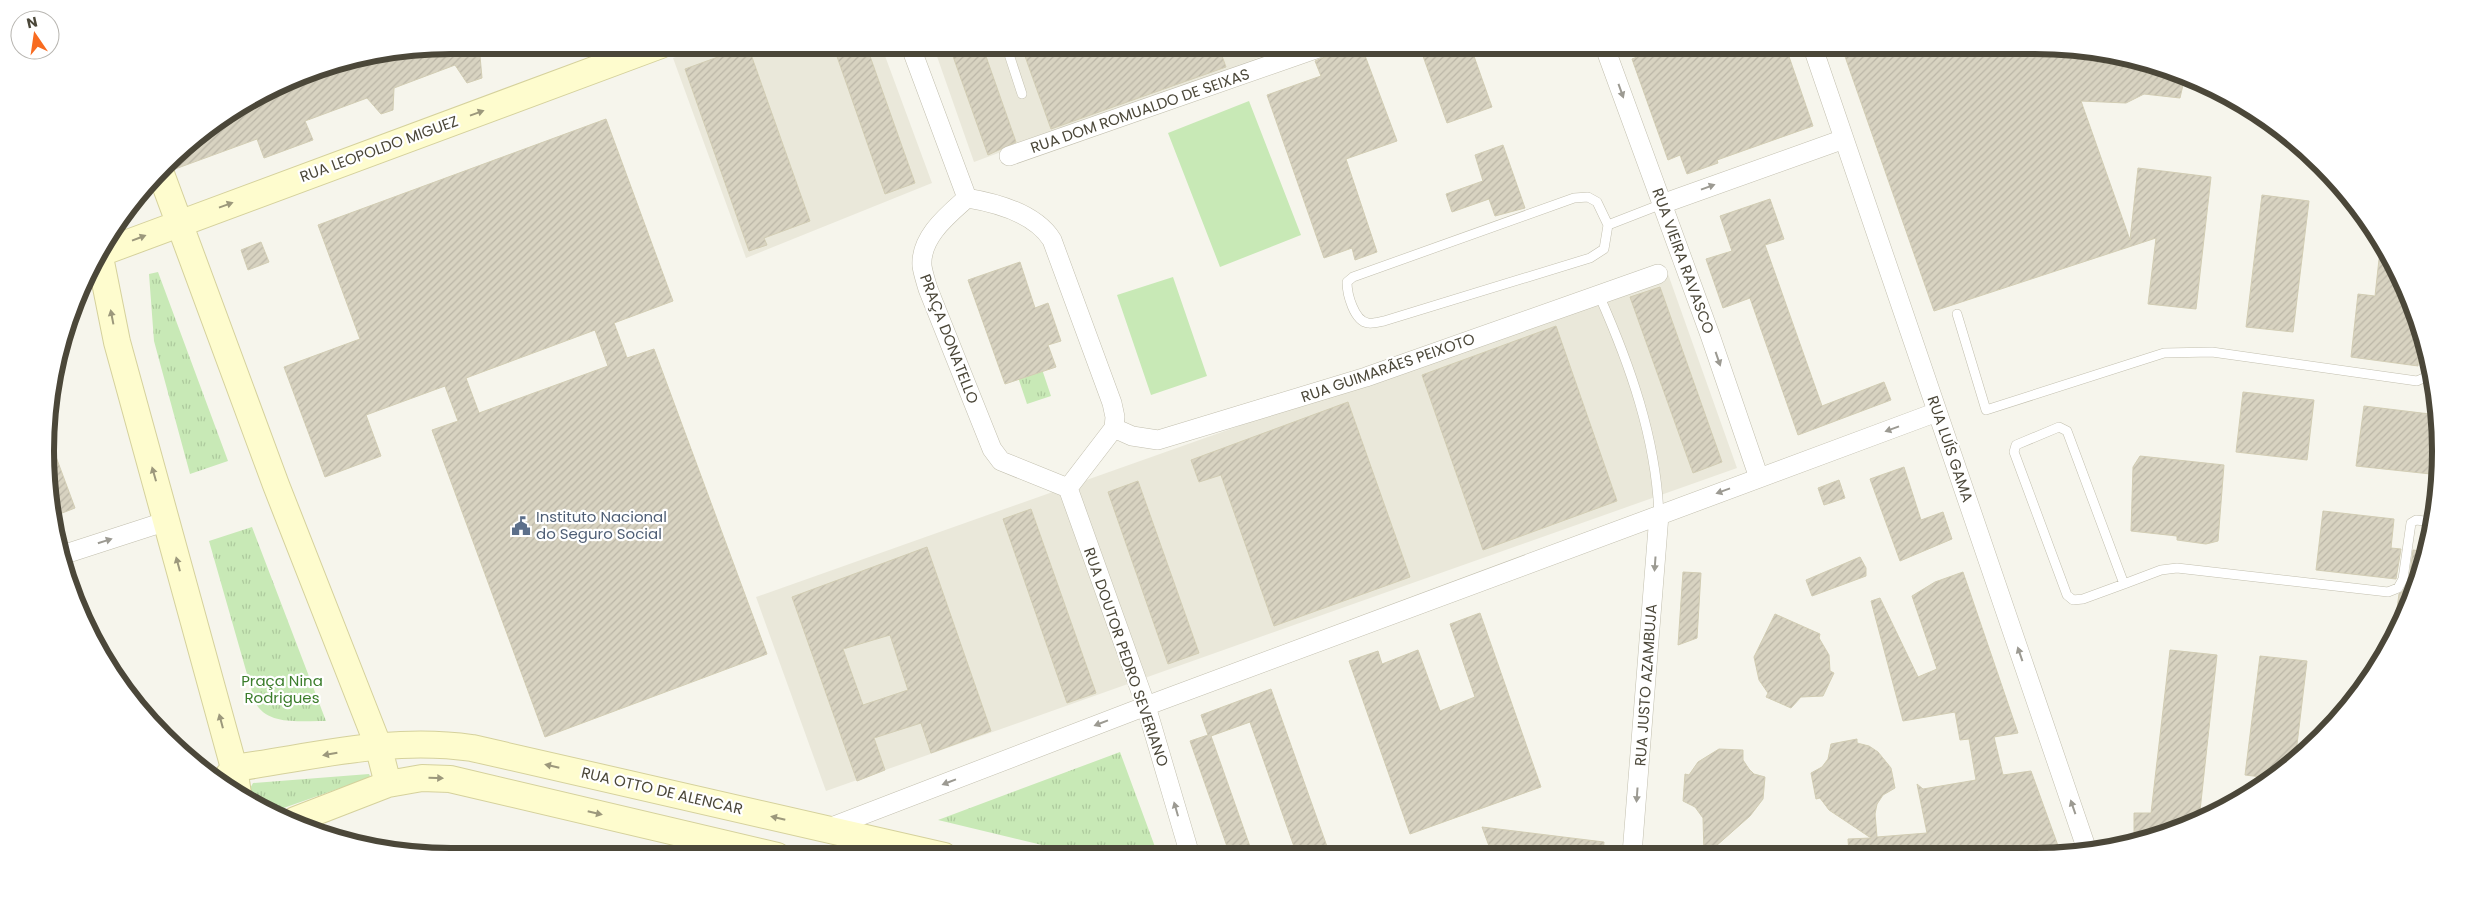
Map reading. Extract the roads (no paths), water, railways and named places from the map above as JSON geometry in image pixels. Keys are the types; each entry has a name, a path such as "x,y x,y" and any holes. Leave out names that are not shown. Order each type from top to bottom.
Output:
{"main road":[{"name":"RUA LEOPOLDO MIGUEZ","path":"109,249 637,54"},
{"path":"163,178 276,485 378,745 388,784"},
{"path":"100,265 117,342 167,521 227,776"},
{"name":"RUA OTTO DE ALENCAR","path":"227,776 300,759 378,745 424,743 472,748 909,848"},
{"path":"300,818 388,784 422,778 450,778 743,848"}],"street":[{"path":"913,54 967,198 992,202 1017,212 1046,230 1052,240 1112,403 1115,417 1114,428 1068,488"},
{"name":"RUA DOM ROMUALDO DE SEIXAS","path":"1009,156 1301,54"},
{"name":"RUA VIEIRA RAVASCO","path":"1607,54 1710,335 1759,478"},
{"name":"RUA LUÍS GAMA","path":"1815,54 2085,845"},
{"path":"1662,204 1844,139"},
{"name":"PRAÇA DONATELLO","path":"967,198 938,225 925,248 922,266 928,289 992,450 1002,460 1068,488"},
{"name":"RUA GUIMARÃES PEIXOTO","path":"1114,428 1132,436 1158,440 1366,377 1658,274"},
{"path":"826,829 1146,706 1937,412"},
{"name":"RUA DOUTOR PEDRO SEVERIANO","path":"1068,488 1146,706 1188,848"},
{"name":"RUA JUSTO AZAMBUJA","path":"1632,848 1659,515"},
{"path":"67,553 167,521"}],"lane":[{"path":"1009,54 1022,94"},
{"path":"1588,197 1597,202 1608,225 1608,238 1604,249 1590,258 1384,321 1367,323 1358,318 1347,290 1348,282 1353,278 1574,198 1588,197"},
{"path":"1608,225 1662,204"},
{"path":"1599,295 1626,362 1652,444 1658,479 1659,515"},
{"path":"1957,314 1986,410 2164,353 2212,352 2416,381 2425,377"},
{"path":"2124,584 2067,431 2059,427 2016,445 2014,452 2067,595 2073,600 2083,599 2124,584 2162,570 2177,568 2388,592 2398,588 2404,579 2411,523 2416,520 2426,521"}],"place":[{"name":"Instituto Nacional do Seguro Social","path":"521,526"}],"park label":[{"name":"Praça Nina Rodrigues","path":"282,690"}]}
